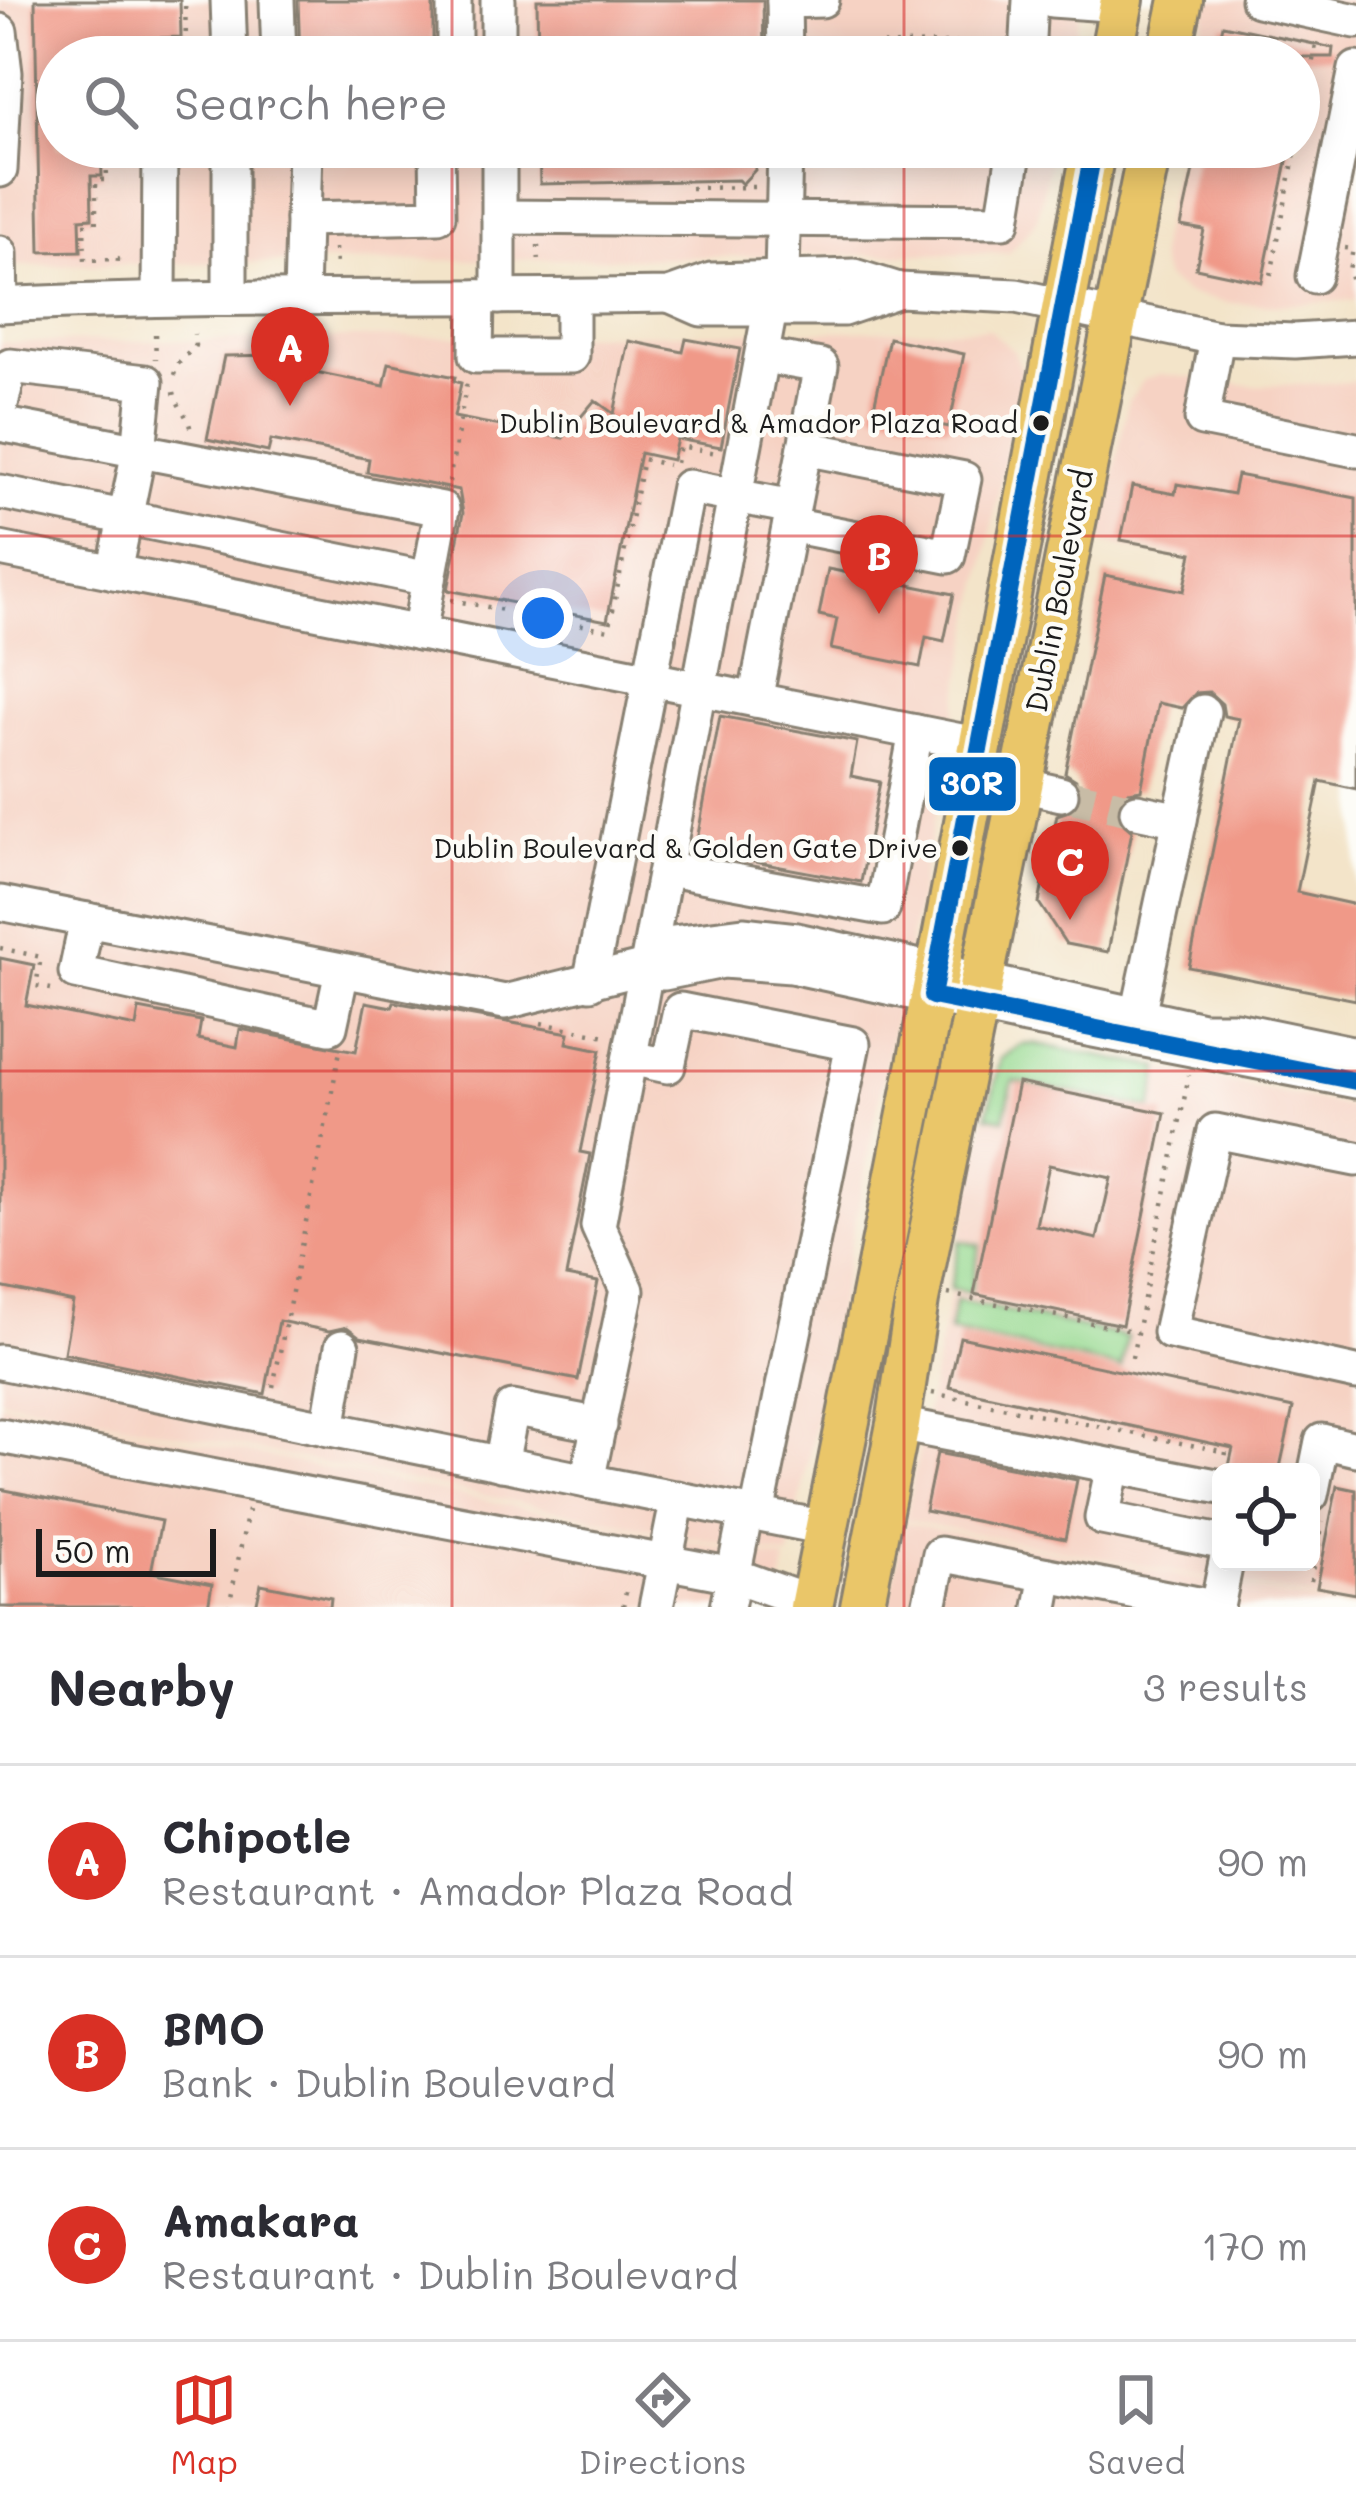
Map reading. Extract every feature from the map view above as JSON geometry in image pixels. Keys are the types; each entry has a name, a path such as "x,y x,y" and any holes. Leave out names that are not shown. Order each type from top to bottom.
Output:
{"main road":[{"path":"1173,36 1181,0"},
{"path":"1102,36 1121,2"},
{"name":"Dublin Boulevard","path":"812,1606 1090,168"},
{"name":"Dublin Boulevard","path":"825,1534 838,1594 873,1605 917,1300 980,994 1041,790 1116,317 1146,168"}],"street":[{"path":"227,36 228,0"},
{"path":"277,0 278,36"},
{"path":"454,0 454,36"},
{"path":"498,0 498,36"},
{"path":"784,36 784,1 822,0"},
{"path":"1029,36 1030,0"},
{"path":"1052,0 1121,2"},
{"path":"1258,0 1330,20"},
{"path":"0,31 5,74 0,170"},
{"path":"1314,276 1348,149 1356,69"},
{"path":"159,296 160,168"},
{"path":"230,168 230,297"},
{"path":"301,298 304,168"},
{"path":"303,219 438,216 437,168"},
{"path":"499,168 499,217 476,356 572,356 572,296"},
{"path":"782,277 785,168"},
{"path":"499,217 1003,220 1012,168"},
{"path":"0,253 0,305 159,296 669,295 711,280 854,275 899,290 1016,296 1217,338 1356,337"},
{"path":"669,295 701,310 843,309 899,290"},
{"path":"587,1481 628,1290 598,1226 770,310"},
{"path":"1217,338 1202,418 1356,451"},
{"path":"755,700 821,366 764,356"},
{"path":"0,409 10,366 146,382 139,451 114,572"},
{"path":"0,424 442,509 419,633"},
{"path":"590,983 688,487 738,496 792,516 949,556 964,479 805,448"},
{"path":"0,492 431,588"},
{"path":"0,549 981,745"},
{"path":"1138,1015 1203,712"},
{"path":"668,869 883,908 916,732"},
{"path":"1136,811 1180,820"},
{"path":"0,903 505,1002 646,967 664,973 723,962 935,984 1356,1081"},
{"path":"87,920 76,972 330,1027 342,971"},
{"path":"980,994 1138,1015 1356,1054"},
{"path":"630,1058 668,1066 680,1010 853,1044 752,1513 730,1591"},
{"path":"1356,1159 1215,1131 1170,1332 1356,1373"},
{"path":"328,1429 342,1347"},
{"path":"0,1363 752,1513 825,1534"},
{"path":"501,1464 512,1408 600,1425"},
{"path":"898,1424 1113,1466 1212,1478"},
{"path":"0,1436 665,1562 730,1591 812,1606"},
{"path":"1320,1472 1322,1441 1356,1449"},
{"path":"1113,1466 1102,1518 1212,1540"},
{"path":"641,1600 665,1562 678,1498"},
{"path":"928,1607 940,1554 1044,1591 1215,1607 1224,1571"}],"path":[{"path":"185,0 186,36"},
{"path":"1320,56 1330,20"},
{"path":"106,168 106,180 95,180 96,223 85,224 85,260 118,260 117,270"},
{"path":"1271,275 1292,168"},
{"path":"681,188 761,187"},
{"path":"155,334 157,374"},
{"path":"175,437 192,440 191,420 177,405 174,379 177,365 195,346 194,334"},
{"path":"446,493 476,356"},
{"path":"431,588 609,630 643,459 676,466 680,446 725,455"},
{"path":"268,1417 341,1046"},
{"path":"1132,1358 1191,1066"},
{"path":"945,1293 1137,1332"},
{"path":"927,1391 1226,1452 1224,1463"},
{"path":"229,1607 254,1484"},
{"path":"1311,1581 1312,1571"},
{"path":"623,1607 641,1600"}],"shaded area":[{"path":"0,0 1082,0 1074,36 36,36 36,168 1048,168 1037,220 1009,253 0,266"},
{"path":"1208,0 1356,0 1356,300 1228,303 1185,293 1165,278 1160,242 1175,168 1320,168 1320,36 1201,36"},
{"path":"988,329 1014,351 1022,373 789,1557 0,1399 0,343"},
{"path":"1160,374 1254,386 1356,382 1356,590 1101,543 1128,401 1144,380"},
{"path":"1036,1043 1356,1108 1356,1607 905,1520 993,1076 1009,1055"},
{"path":"0,1403 786,1560 777,1607 0,1607"},
{"path":"904,1523 1344,1607 889,1607"}],"green space":[{"path":"1021,1045 1160,1068 1152,1108 1013,1081 1004,1119 987,1116 1001,1059"},
{"path":"960,1241 980,1245 970,1293 950,1289"},
{"path":"956,1300 1127,1337 1121,1368 949,1331"}],"building":[{"path":"35,0 180,0 181,36 36,36 36,50"},
{"path":"298,0 433,0 433,36 299,36"},
{"path":"537,0 763,0 764,36 538,36"},
{"path":"1223,25 1276,36 1221,36"},
{"path":"1320,45 1333,48 1332,57 1320,57"},
{"path":"38,168 102,168 102,176 91,176 92,218 80,219 81,251 40,252"},
{"path":"540,168 755,168 742,184 738,180 540,184"},
{"path":"1193,168 1286,168 1262,282 1196,268 1204,230 1181,226"},
{"path":"889,338 964,354 949,427 873,411"},
{"path":"686,339 740,349 721,447 677,439 672,460 640,453 607,621 448,590 463,513 459,490 367,472 369,459 271,440 268,452 207,439 224,356 288,355 286,366 384,386 389,363 455,377 461,383 454,417 563,438 595,400 614,414 629,341 683,352"},
{"path":"1237,475 1356,498 1356,789 1320,781 1297,892 1356,905 1356,1000 1189,967 1239,719 1224,716 1222,704 1209,692 1196,693 1182,708 1158,703 1141,790 1129,792 1117,806 1118,819 1132,831 1108,952 1066,944 1039,903 1057,815 1075,809 1082,798 1076,780 1065,773 1105,575 1184,591 1192,553 1121,540 1132,486 1175,494 1177,484 1233,494"},
{"path":"828,569 954,594 944,641 926,637 920,667 831,649 837,619 819,615"},
{"path":"720,716 857,742 851,776 880,782 861,882 695,851"},
{"path":"0,958 34,965 26,1005 136,1027 139,1009 201,1021 198,1039 237,1047 240,1029 356,1051 366,1002 392,1007 394,1002 569,1033 567,1043 601,1050 580,1152 590,1154 566,1276 598,1282 578,1380 360,1337 347,1327 329,1331 279,1321 265,1394 64,1353 73,1302 0,1287"},
{"path":"1018,1083 1165,1113 1122,1325 974,1294","holes":["1049,1165 1111,1178 1097,1239 1036,1225"]},
{"path":"960,1337 1293,1408 1281,1463 1230,1463 1233,1448 949,1387"},
{"path":"937,1453 1077,1480 1065,1539 925,1511"},
{"path":"1337,1486 1356,1490 1356,1594 1317,1587"},
{"path":"0,1489 161,1521 151,1572 212,1584 208,1607 0,1607"},
{"path":"261,1584 331,1598 330,1607 256,1607"}],"tunnel":[{"path":"1061,794 1137,811"}],"transit line":[{"name":"30R","path":"1090,168 932,996 1356,1081"}],"place":[{"name":"Chipotle","path":"290,406"},
{"name":"Dublin Boulevard & Amador Plaza Road","path":"1041,423"},
{"name":"BMO","path":"879,614"},
{"name":"Dublin Boulevard & Golden Gate Drive","path":"960,848"},
{"name":"Amakara","path":"1070,920"}]}
